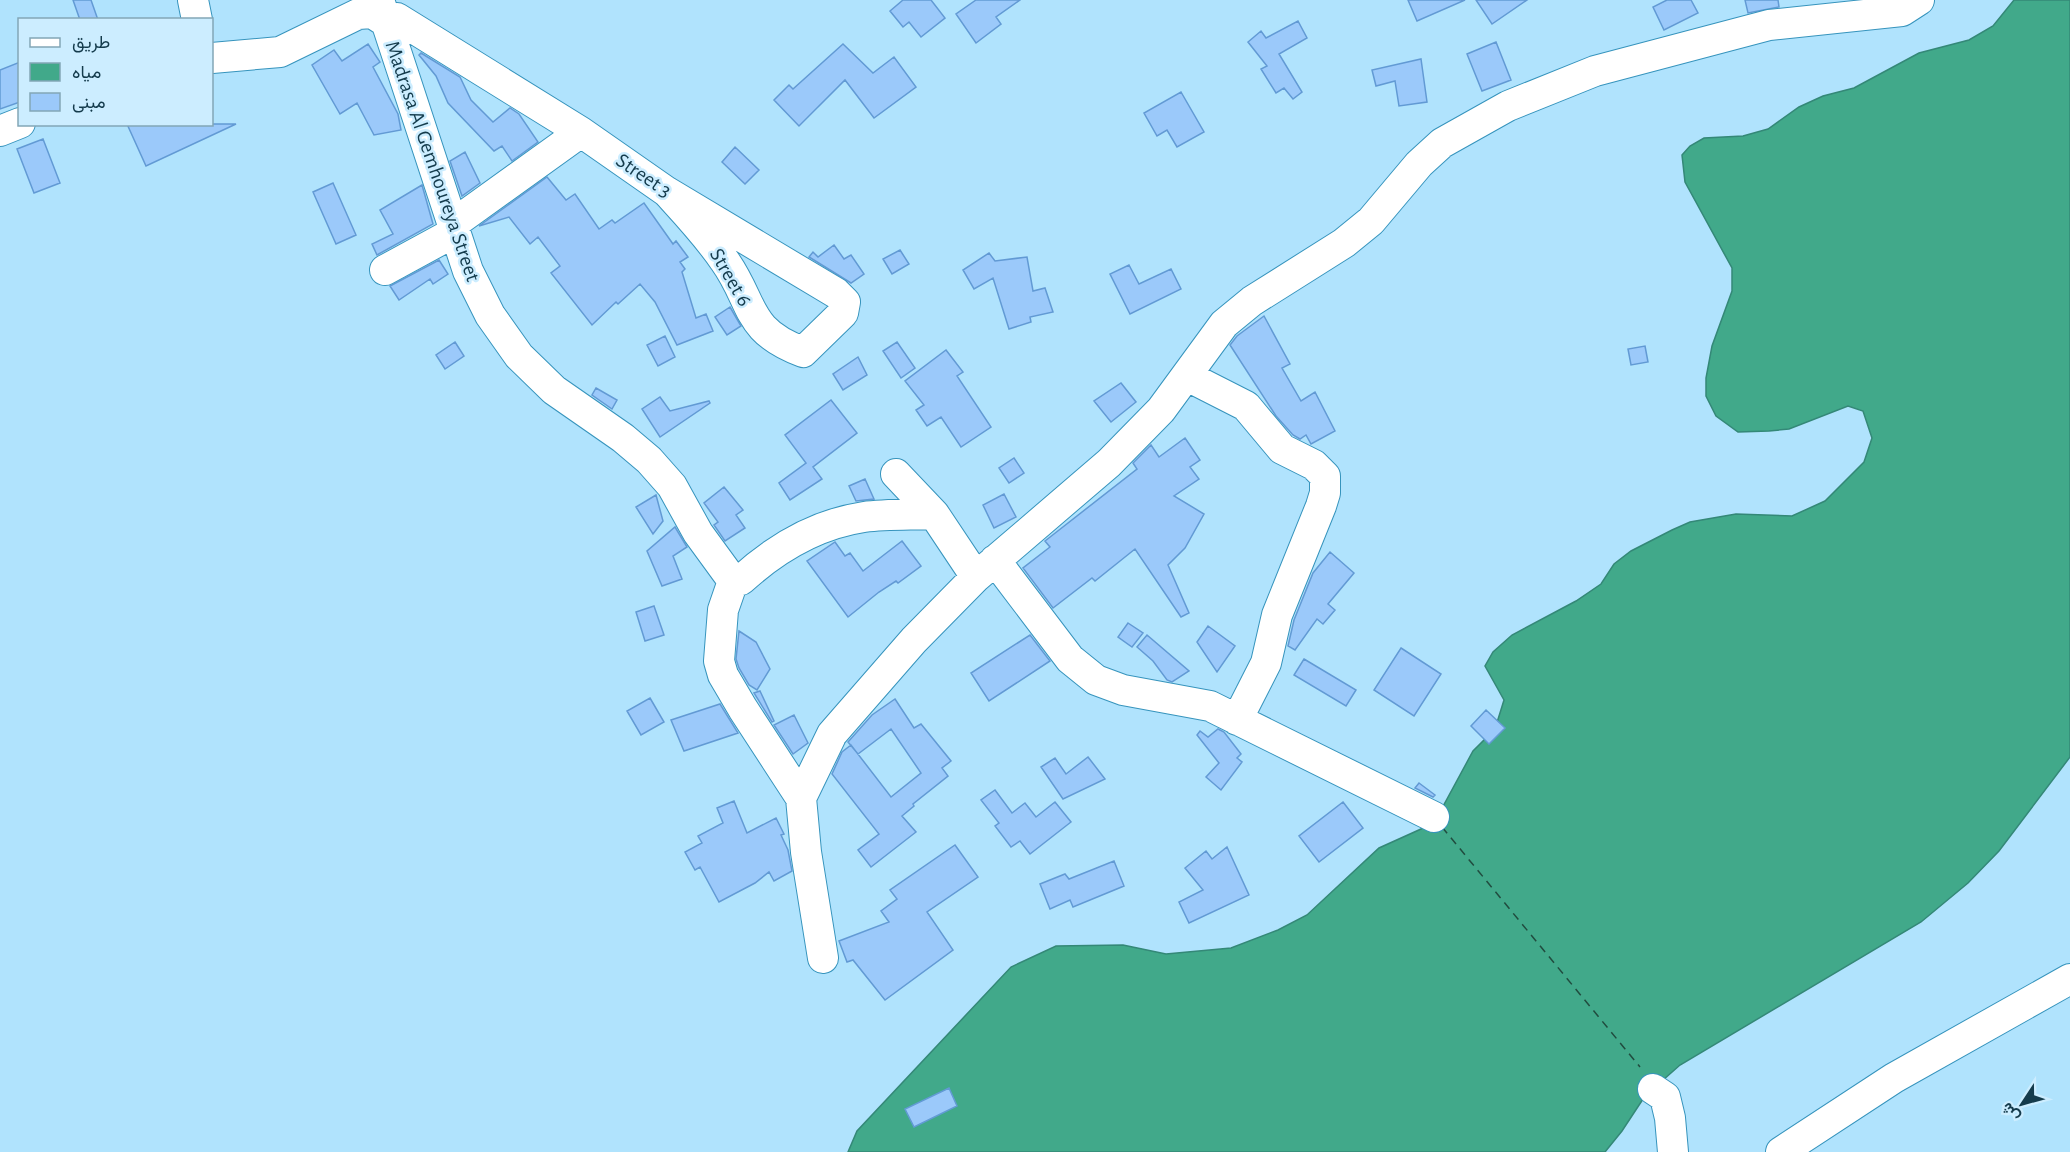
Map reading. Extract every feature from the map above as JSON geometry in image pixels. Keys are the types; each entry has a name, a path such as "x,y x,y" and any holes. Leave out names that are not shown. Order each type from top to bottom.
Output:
{"street":[{"path":"193,0 197,18"},
{"path":"801,798 832,734 914,640 985,569 1109,463 1161,410 1224,324 1252,302 1344,243 1371,221 1419,164 1442,144 1508,106 1595,71 1770,25 1902,11 1919,0"},
{"path":"213,58 280,52 358,14 382,11"},
{"name":"Street 3","path":"382,11 397,18 581,132 667,192 841,297 845,308 843,313 803,352"},
{"name":"Madrasa Al Gemhoureya Street","path":"382,11 395,44 468,271 490,315 519,356 554,390 623,438 649,460 672,486 698,533 733,581"},
{"path":"0,131 18,124"},
{"path":"385,270 454,228 581,132"},
{"name":"Street 6","path":"667,192 726,262 754,318 767,333 784,345 803,352"},
{"path":"1187,376 1246,406 1282,449 1314,465 1325,476 1322,506 1277,615 1266,663 1237,720"},
{"path":"896,474 1083,672 1107,685 1210,706 1434,817"},
{"path":"823,958 806,852 801,798 743,710 719,661 723,610 733,581 741,580 790,543 823,528 863,517 934,514"},
{"path":"1781,1152 1894,1078 2070,979"},
{"path":"1653,1089 1665,1097 1670,1118 1673,1152"}],"water":[{"path":"2014,0 2070,0 2070,757 1999,851 1968,883 1921,922 1680,1065 1645,1096 1605,1152 848,1152 857,1131 1011,967 1056,946 1123,945 1166,954 1231,948 1278,930 1307,915 1379,848 1421,829 1441,810 1473,751 1495,729 1504,700 1485,666 1493,652 1512,635 1576,601 1601,584 1614,564 1631,551 1690,522 1736,514 1792,516 1825,501 1864,462 1872,438 1863,411 1848,406 1789,429 1738,432 1716,416 1706,396 1706,378 1712,346 1732,291 1732,268 1685,182 1682,155 1690,146 1704,138 1743,136 1768,129 1799,107 1823,96 1854,88 1919,53 1969,40 1993,26"}],"building":[{"path":"73,0 91,0 97,18 79,18"},
{"path":"903,0 931,0 945,18 921,37 909,22 903,27 890,11"},
{"path":"976,0 1020,0 996,17 1001,24 976,43 956,14"},
{"path":"1408,0 1465,0 1417,21"},
{"path":"1476,0 1527,0 1492,24"},
{"path":"1667,0 1691,0 1698,13 1664,30 1653,7"},
{"path":"1745,0 1778,0 1779,7 1748,13"},
{"path":"1298,21 1307,38 1279,54 1302,92 1293,99 1284,88 1276,93 1261,69 1267,66 1248,42 1261,31 1266,38"},
{"path":"1496,42 1511,80 1482,91 1467,54"},
{"path":"368,44 380,62 373,67 398,114 401,130 374,135 357,103 340,114 312,65 334,50 342,61"},
{"path":"843,44 873,73 894,57 916,87 874,118 845,80 799,126 774,100 789,85 793,89"},
{"path":"421,53 460,77 471,100 493,122 510,108 519,114 538,142 512,161 502,146 494,151 448,103 436,76 419,55"},
{"path":"1421,59 1427,102 1399,106 1395,81 1376,86 1372,70"},
{"path":"18,63 18,103 0,109 0,70"},
{"path":"1181,92 1204,132 1177,147 1167,130 1157,136 1144,113"},
{"path":"236,124 146,166 128,126"},
{"path":"43,139 60,183 34,193 17,149"},
{"path":"735,147 759,170 745,184 722,162"},
{"path":"465,152 480,183 462,196 450,161"},
{"path":"547,177 566,200 575,194 599,229 612,220 615,223 644,203 673,244 676,241 688,257 680,262 685,269 682,272 696,318 706,314 713,331 677,345 655,302 640,284 618,304 616,302 592,325 551,273 560,266 538,237 530,244 509,217 479,226"},
{"path":"333,183 356,235 336,244 313,192"},
{"path":"422,185 433,224 377,255 372,244 393,234 380,210"},
{"path":"834,245 844,259 851,255 864,274 851,283 809,257 813,252 818,257"},
{"path":"900,250 909,264 892,274 883,259"},
{"path":"989,253 995,261 1027,257 1033,291 1045,288 1053,312 1030,317 1031,322 1009,329 993,278 974,289 963,270"},
{"path":"439,260 448,274 433,284 430,279 399,300 390,286"},
{"path":"1129,265 1139,284 1171,269 1181,289 1130,314 1110,274"},
{"path":"730,307 741,326 727,335 715,317"},
{"path":"1264,316 1290,364 1282,368 1301,401 1315,392 1335,431 1311,444 1306,435 1300,439 1293,435 1276,416 1230,345 1237,336"},
{"path":"665,336 675,357 658,366 647,345"},
{"path":"455,342 464,356 445,369 436,355"},
{"path":"897,342 915,368 901,378 883,351"},
{"path":"1645,346 1648,362 1631,365 1628,349"},
{"path":"946,350 963,372 957,376 991,427 961,447 941,417 927,426 916,410 924,405 905,381"},
{"path":"858,357 867,375 843,390 833,374"},
{"path":"1121,383 1136,402 1111,422 1094,401"},
{"path":"596,388 617,400 612,409 592,395"},
{"path":"660,397 670,411 709,401 710,403 660,437 642,409"},
{"path":"831,400 857,433 813,467 822,479 790,500 779,483 806,463 785,435"},
{"path":"1185,438 1200,460 1190,467 1199,479 1174,496 1204,514 1185,548 1168,565 1189,613 1181,617 1135,549 1095,581 1092,578 1053,608 1023,568 1050,547 1045,541 1137,469 1133,463 1151,445 1159,457"},
{"path":"1014,458 1024,473 1009,483 999,468"},
{"path":"865,479 874,499 856,501 849,486"},
{"path":"724,487 743,510 736,515 745,528 725,541 714,525 718,522 704,503"},
{"path":"1004,494 1016,517 994,528 983,505"},
{"path":"656,495 663,521 653,534 636,507"},
{"path":"675,527 687,547 673,556 682,579 662,586 647,551"},
{"path":"902,541 921,566 898,583 896,581 879,592 848,617 807,561 835,542 845,556 850,553 863,571"},
{"path":"1330,552 1354,573 1328,604 1335,610 1323,624 1317,619 1295,650 1288,646 1294,620 1313,573"},
{"path":"654,606 664,635 645,641 636,612"},
{"path":"1128,623 1143,633 1132,647 1118,637"},
{"path":"1208,626 1235,646 1217,672 1197,642"},
{"path":"739,631 756,642 770,669 757,690 749,685 736,659"},
{"path":"1030,635 1050,661 989,701 971,673"},
{"path":"1147,635 1189,671 1172,682 1167,680 1153,661 1137,647"},
{"path":"1401,648 1441,674 1414,716 1374,690"},
{"path":"1304,659 1356,690 1346,706 1294,675"},
{"path":"760,691 774,721 772,722 754,693"},
{"path":"650,698 664,722 641,735 627,711"},
{"path":"895,699 914,728 921,724 951,761 942,768 948,776 913,804 914,806 902,816 916,832 871,867 858,850 879,834 832,774 842,752 851,745 848,742 872,715","holes":["891,729 921,773 891,797 857,753"]},
{"path":"720,704 738,733 684,751 671,720"},
{"path":"1486,710 1505,728 1489,744 1471,726"},
{"path":"794,715 808,743 793,754 774,725"},
{"path":"1218,729 1224,732 1241,754 1237,758 1242,762 1221,790 1206,777 1219,763 1197,735 1200,731 1208,737"},
{"path":"1088,757 1105,779 1063,799 1041,767 1055,758 1066,774"},
{"path":"1419,783 1435,795 1433,797 1415,788"},
{"path":"995,790 1012,813 1025,803 1036,817 1055,802 1071,822 1030,854 1020,841 1011,847 995,826 999,823 981,800"},
{"path":"734,801 747,833 776,818 784,834 781,835 788,850 792,871 774,881 769,872 755,883 719,902 700,867 695,870 685,852 702,843 698,836 723,823 717,808"},
{"path":"1343,802 1363,828 1319,862 1299,836"},
{"path":"955,845 978,877 927,912 953,950 885,1000 853,960 847,962 839,941 889,922 881,911 897,899 890,890"},
{"path":"1227,847 1249,895 1189,923 1179,902 1203,890 1185,868 1206,851 1212,859"},
{"path":"1114,861 1124,886 1073,907 1070,900 1050,909 1040,884 1065,874 1069,879"},
{"path":"949,1088 957,1106 914,1127 905,1109"}],"ferry route":[{"path":"1442,827 1640,1067"}]}
